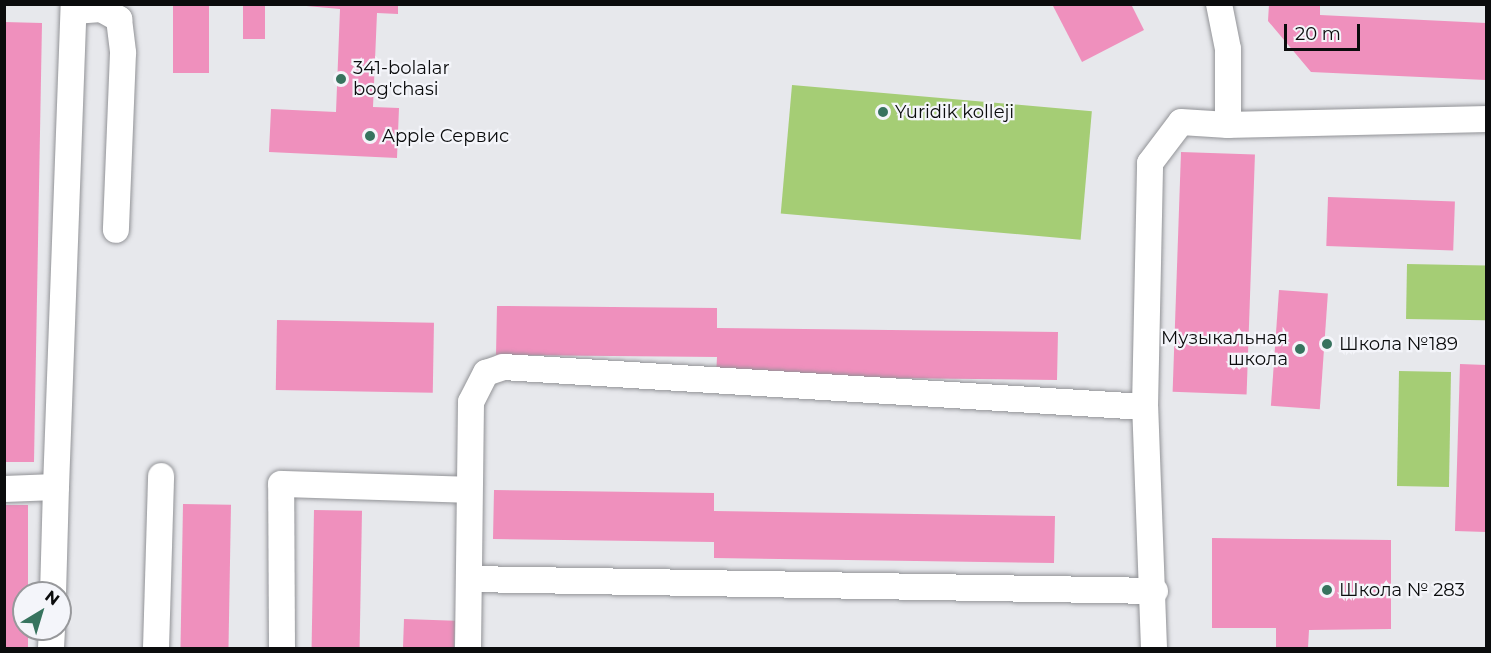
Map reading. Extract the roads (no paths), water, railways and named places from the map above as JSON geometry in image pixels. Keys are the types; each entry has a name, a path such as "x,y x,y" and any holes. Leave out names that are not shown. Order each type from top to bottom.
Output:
{"lane":[{"path":"1219,4 1228,49 1228,125"},
{"path":"53,581 74,8 101,9 118,19 123,53 116,230"},
{"path":"1154,648 1155,591 1145,406 1150,163 1181,122 1228,125 1486,119"},
{"path":"468,648 471,402 486,373 503,367 1145,406"},
{"path":"156,648 161,476"},
{"path":"282,648 281,484 469,490"},
{"path":"4,489 56,487"},
{"path":"469,579 1155,591"}],"place":[{"name":"341-bolalar bog'chasi","path":"341,79"},
{"name":"Yuridik kolleji","path":"883,112"},
{"name":"Apple Сервис","path":"370,136"},
{"name":"Школа №189","path":"1327,344"},
{"name":"Музыкальная школа","path":"1300,349"},
{"name":"Школа № 283","path":"1327,590"}]}
